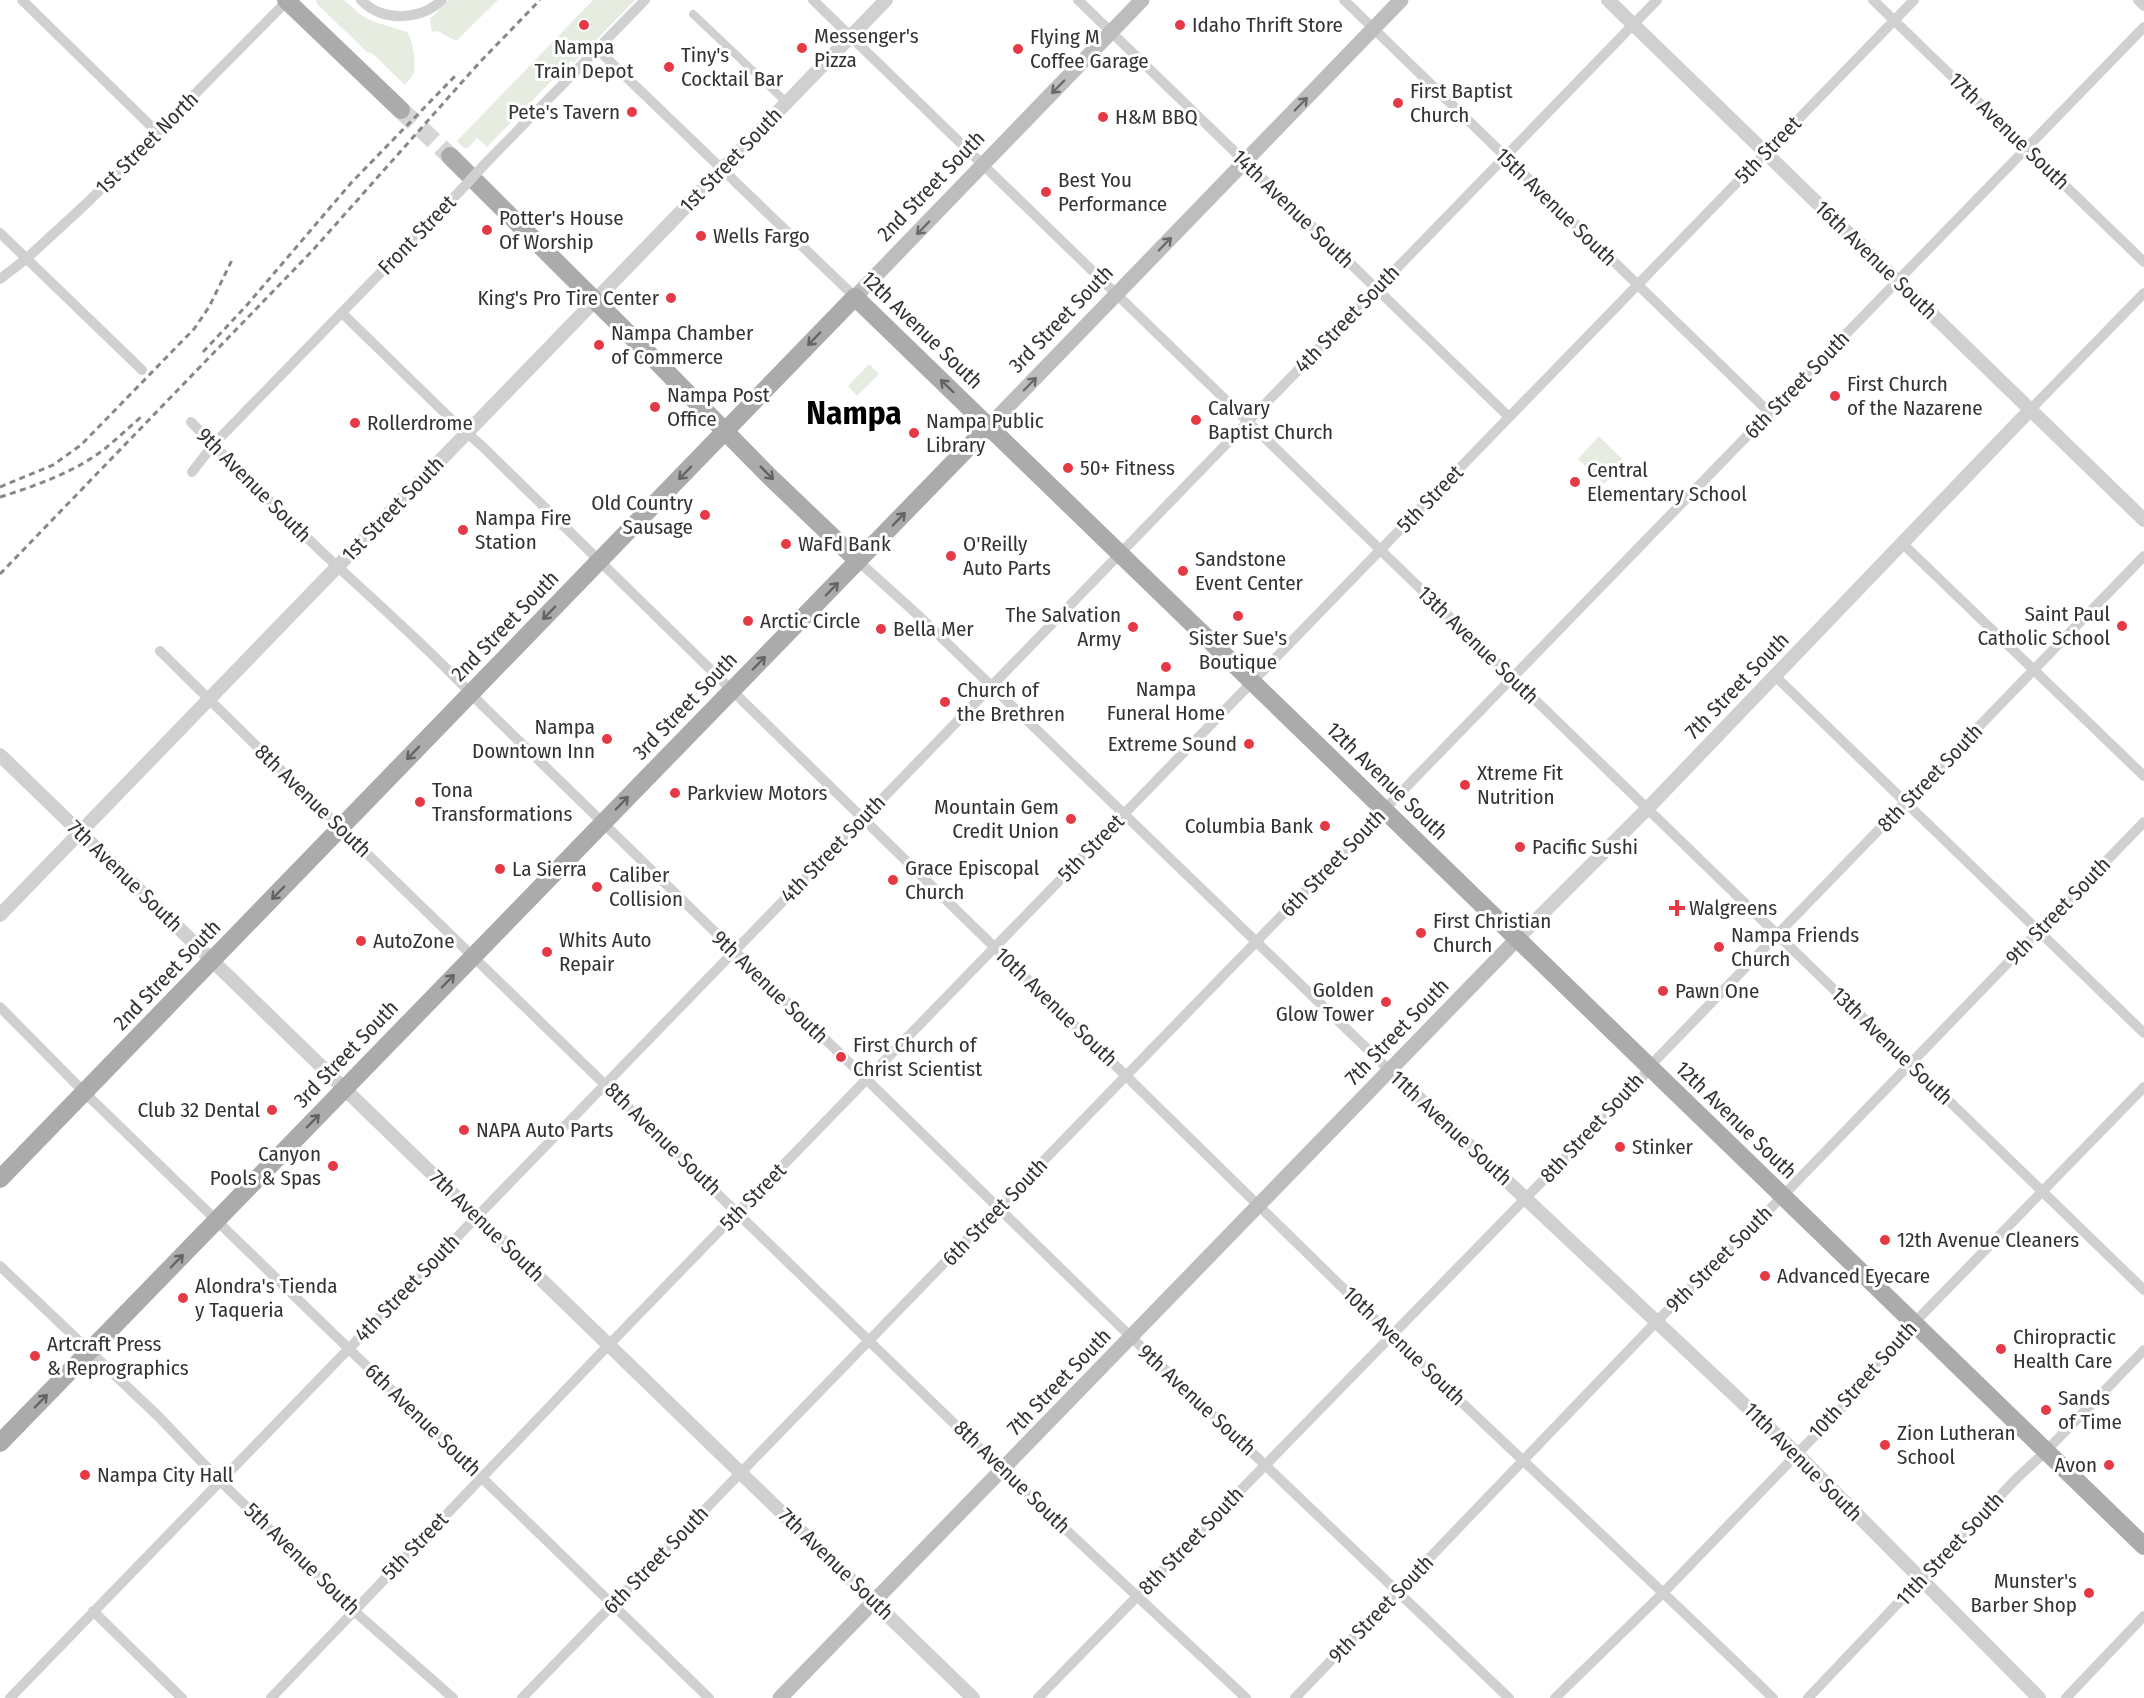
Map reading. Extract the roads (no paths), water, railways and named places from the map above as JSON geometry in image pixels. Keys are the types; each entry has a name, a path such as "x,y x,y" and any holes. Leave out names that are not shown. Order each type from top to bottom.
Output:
{"main road":[{"path":"287,0 402,110"},
{"name":"2nd Street South","path":"0,1179 1142,0"},
{"name":"3rd Street South","path":"0,1443 1401,0"},
{"path":"450,156 858,561"},
{"name":"12th Avenue South","path":"855,297 2144,1546"},
{"name":"7th Street South","path":"780,1698 1517,939"}],"street":[{"path":"22,0 157,132"},
{"name":"1st Street North","path":"0,279 26,259 88,202 287,0"},
{"path":"361,0 368,8 382,14 400,16 421,14 442,0"},
{"name":"Front Street","path":"192,472 213,445 645,0"},
{"name":"13th Avenue South","path":"813,0 2144,1290"},
{"name":"1st Street South","path":"0,915 886,0"},
{"name":"14th Avenue South","path":"1078,0 1509,417"},
{"name":"15th Avenue South","path":"1344,0 1504,158 1770,413"},
{"name":"16th Avenue South","path":"1608,0 2144,520"},
{"name":"4th Street South","path":"10,1698 1657,0"},
{"name":"17th Avenue South","path":"1873,0 2144,262"},
{"name":"5th Street","path":"271,1698 609,1345 1914,0"},
{"path":"2138,0 2144,6"},
{"path":"693,14 786,102"},
{"name":"6th Street South","path":"522,1698 2144,27"},
{"name":"12th Avenue South","path":"597,49 855,297"},
{"path":"0,233 142,370"},
{"name":"7th Street South","path":"1517,939 1648,808 2144,292"},
{"name":"10th Avenue South","path":"342,313 600,561 1392,1336 1773,1698"},
{"name":"9th Avenue South","path":"191,422 1131,1337 1509,1698"},
{"path":"1903,544 2144,776"},
{"name":"8th Street South","path":"1038,1698 1640,1081 1649,1067 2144,556"},
{"name":"11th Avenue South","path":"858,561 918,615 1389,1071 1797,1454 2039,1698"},
{"name":"8th Avenue South","path":"160,651 1002,1470 1246,1698"},
{"path":"1775,676 2144,1033"},
{"name":"7th Avenue South","path":"0,755 973,1698"},
{"name":"9th Street South","path":"1295,1698 1657,1321 2144,822"},
{"name":"6th Avenue South","path":"0,1007 84,1092 709,1698"},
{"name":"10th Street South","path":"1556,1698 1664,1592 1854,1395 1914,1323 2144,1087"},
{"name":"5th Avenue South","path":"0,1266 159,1417 219,1480 353,1610 453,1698"},
{"name":"11th Street South","path":"1808,1698 2016,1479 2144,1350"},
{"path":"93,1611 182,1698"},
{"path":"2066,1698 2144,1616"}],"tunnel":[{"path":"401,110 450,156"}],"railway":[{"path":"0,574 313,250 479,63 540,0"},
{"path":"203,352 247,305 351,183 458,73"},
{"path":"0,487 53,465 81,445 194,329 209,307 232,260"},
{"path":"0,497 78,466 102,451 141,417"}],"place":[{"name":"Nampa Train Depot","path":"584,25"},
{"name":"Idaho Thrift Store","path":"1180,25"},
{"name":"Messenger's Pizza","path":"802,48"},
{"name":"Flying M Coffee Garage","path":"1018,49"},
{"name":"Tiny's Cocktail Bar","path":"669,67"},
{"name":"First Baptist Church","path":"1398,103"},
{"name":"Pete's Tavern","path":"632,112"},
{"name":"H&M BBQ","path":"1103,117"},
{"name":"Best You Performance","path":"1046,192"},
{"name":"Potter's House Of Worship","path":"487,230"},
{"name":"Wells Fargo","path":"701,236"},
{"name":"King's Pro Tire Center","path":"671,298"},
{"name":"Nampa Chamber of Commerce","path":"599,345"},
{"name":"First Church of the Nazarene","path":"1835,396"},
{"name":"Nampa Post Office","path":"655,407"},
{"name":"Calvary Baptist Church","path":"1196,420"},
{"name":"Rollerdrome","path":"355,423"},
{"name":"Nampa Public Library","path":"914,433"},
{"name":"50+ Fitness","path":"1068,468"},
{"name":"Central Elementary School","path":"1575,482"},
{"name":"Old Country Sausage","path":"705,515"},
{"name":"Nampa Fire Station","path":"463,530"},
{"name":"WaFd Bank","path":"786,544"},
{"name":"O'Reilly Auto Parts","path":"951,556"},
{"name":"Sandstone Event Center","path":"1183,571"},
{"name":"Sister Sue's Boutique","path":"1238,616"},
{"name":"Arctic Circle","path":"748,621"},
{"name":"Saint Paul Catholic School","path":"2122,626"},
{"name":"The Salvation Army","path":"1133,627"},
{"name":"Bella Mer","path":"881,629"},
{"name":"Nampa Funeral Home","path":"1166,667"},
{"name":"Church of the Brethren","path":"945,702"},
{"name":"Nampa Downtown Inn","path":"607,739"},
{"name":"Extreme Sound","path":"1249,744"},
{"name":"Xtreme Fit Nutrition","path":"1465,785"},
{"name":"Parkview Motors","path":"675,793"},
{"name":"Tona Transformations","path":"420,802"},
{"name":"Mountain Gem Credit Union","path":"1071,819"},
{"name":"Columbia Bank","path":"1325,826"},
{"name":"Pacific Sushi","path":"1520,847"},
{"name":"La Sierra","path":"500,869"},
{"name":"Grace Episcopal Church","path":"893,880"},
{"name":"Caliber Collision","path":"597,887"},
{"name":"Walgreens","path":"1677,908"},
{"name":"First Christian Church","path":"1421,933"},
{"name":"AutoZone","path":"361,941"},
{"name":"Nampa Friends Church","path":"1719,947"},
{"name":"Whits Auto Repair","path":"547,952"},
{"name":"Pawn One","path":"1663,991"},
{"name":"Golden Glow Tower","path":"1386,1002"},
{"name":"First Church of Christ Scientist","path":"841,1057"},
{"name":"Club 32 Dental","path":"272,1110"},
{"name":"NAPA Auto Parts","path":"464,1130"},
{"name":"Stinker","path":"1620,1147"},
{"name":"Canyon Pools & Spas","path":"333,1166"},
{"name":"12th Avenue Cleaners","path":"1885,1240"},
{"name":"Advanced Eyecare","path":"1765,1276"},
{"name":"Alondra's Tienda y Taqueria","path":"183,1298"},
{"name":"Chiropractic Health Care","path":"2001,1349"},
{"name":"Artcraft Press & Reprographics","path":"35,1356"},
{"name":"Sands of Time","path":"2046,1410"},
{"name":"Zion Lutheran School","path":"1885,1445"},
{"name":"Avon","path":"2109,1465"},
{"name":"Nampa City Hall","path":"85,1475"},
{"name":"Munster's Barber Shop","path":"2089,1593"}],"district":[{"name":"Nampa","path":"854,413"}]}
